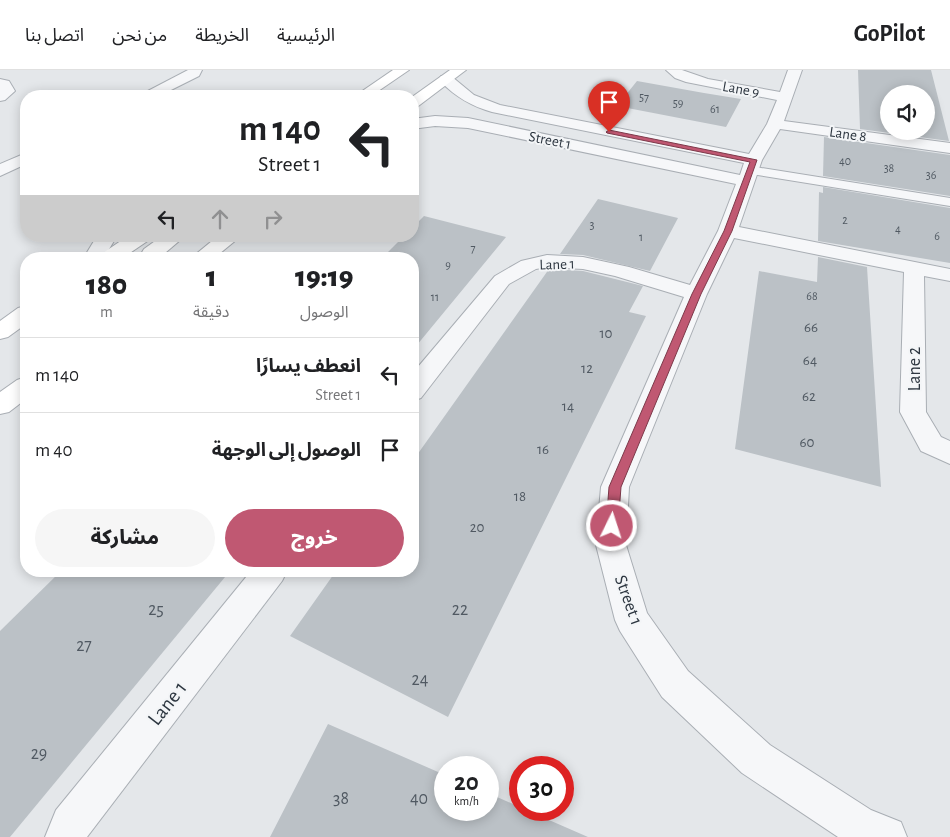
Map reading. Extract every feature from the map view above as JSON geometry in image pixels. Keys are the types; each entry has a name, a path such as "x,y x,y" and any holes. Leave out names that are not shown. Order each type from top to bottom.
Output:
{"main road":[{"path":"371,90 402,70"},
{"path":"419,99 458,70"},
{"path":"118,252 133,242"},
{"path":"152,252 167,242"},
{"path":"209,252 223,242"},
{"path":"0,332 20,317"},
{"path":"0,406 20,391"}],"street":[{"path":"161,90 194,74 195,70"},
{"name":"Lane 9","path":"672,70 676,75 693,81 784,97"},
{"name":"Street 1","path":"795,70 775,124 749,170 728,231 696,294 615,487 610,546 632,620 675,684 756,759 858,826 886,837"},
{"name":"Street 1","path":"446,79 461,95 473,102 749,170"},
{"path":"0,83 4,84 8,91 0,97"},
{"name":"Street 1","path":"419,123 435,121 468,123 749,170"},
{"name":"Lane 8","path":"775,124 950,148"},
{"path":"0,171 20,161"},
{"path":"0,175 18,180"},
{"path":"728,231 950,275"},
{"name":"Lane 1","path":"419,383 502,280 520,268 546,261 580,262 696,294"},
{"name":"Lane 2","path":"914,268 913,412 931,444 950,454"},
{"name":"Lane 1","path":"66,837 71,825 266,577"}],"lane":[{"path":"749,170 950,202"}],"building":[{"path":"858,70 931,70 935,85 880,85 880,132 860,129"},
{"path":"637,81 741,99 726,127 617,106"},
{"path":"935,86 949,141 935,139"},
{"path":"824,137 950,155 950,196 823,176"},
{"path":"823,187 950,208 950,263 818,241 819,192 823,193"},
{"path":"598,199 678,218 650,271 583,255 560,254"},
{"path":"424,216 506,237 419,343 419,252 388,252 398,242 419,242 419,221"},
{"path":"818,257 867,267 881,487 735,449 759,271 817,282"},
{"path":"549,269 583,271 643,286 629,312 646,316 448,717 290,636 332,577 419,577 419,452"},
{"path":"55,577 225,577 10,837 0,837 0,631"},
{"path":"328,724 434,770 434,821 499,821 499,798 509,802 509,821 551,821 588,837 270,837"}],"route":[{"path":"609,132 754,160 745,180 728,231 696,294 615,487 612,526"}]}
